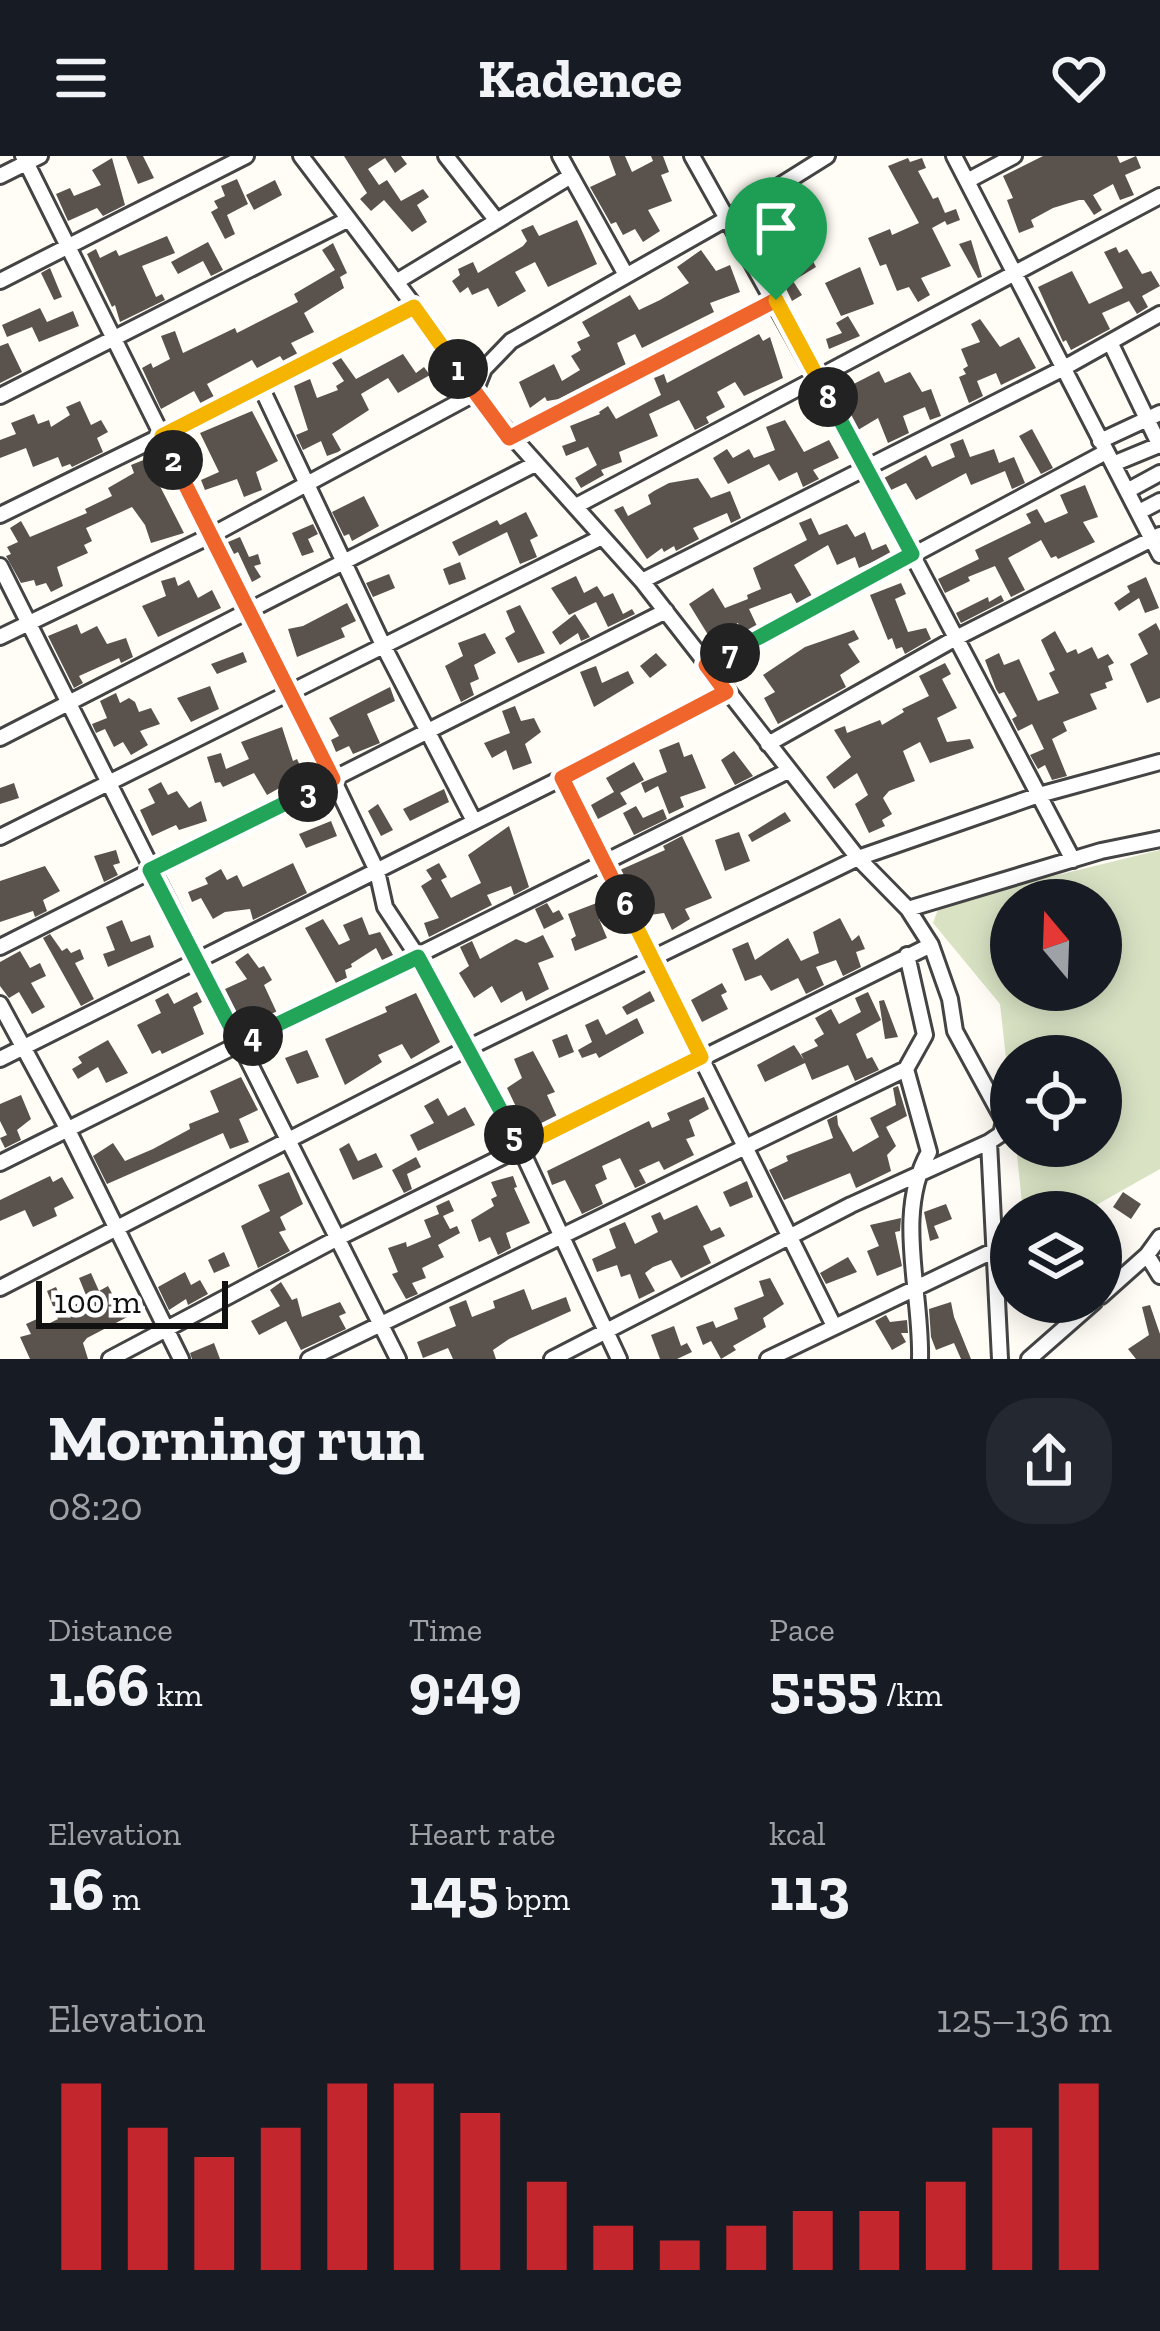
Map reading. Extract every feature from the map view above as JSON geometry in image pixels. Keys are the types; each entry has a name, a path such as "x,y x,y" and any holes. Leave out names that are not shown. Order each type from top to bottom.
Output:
{"street":[{"path":"0,281 246,156"},
{"path":"301,156 509,438 642,581 858,858 908,909 931,945 956,1031 1004,1121 1001,1134 988,1142 917,1173 552,1359"},
{"path":"446,156 497,221"},
{"path":"560,156 626,275"},
{"path":"692,156 776,300 1073,860"},
{"path":"0,637 210,536 474,394 494,355 827,156"},
{"path":"954,156 1106,453 1156,537 1160,555"},
{"path":"967,181 1014,156"},
{"path":"0,176 30,158 67,250 377,871 386,907 520,1147 619,1359"},
{"path":"396,282 571,176"},
{"path":"576,506 1160,196"},
{"path":"0,396 347,220"},
{"path":"509,438 776,300"},
{"path":"0,515 414,307"},
{"path":"642,581 1062,369 1160,314"},
{"path":"1106,453 1160,446 1153,417 1110,342"},
{"path":"261,387 384,647 474,821"},
{"path":"706,665 1106,453 1153,417"},
{"path":"0,738 535,464"},
{"path":"1127,491 1160,473"},
{"path":"1139,512 1160,501"},
{"path":"0,837 602,537"},
{"path":"768,744 956,638 1156,537"},
{"path":"0,566 398,1359"},
{"path":"0,947 666,611"},
{"path":"0,1059 726,692"},
{"path":"0,1288 466,1049 858,858 1039,795 1160,762"},
{"path":"0,1163 788,771"},
{"path":"562,778 834,1326"},
{"path":"908,909 1160,838"},
{"path":"110,1359 336,1239 931,945"},
{"path":"309,1359 906,1069 926,1035 908,955"},
{"path":"0,1004 181,1359"},
{"path":"906,1069 928,1152 917,1173 912,1226 920,1359"},
{"path":"988,1142 991,1191"},
{"path":"1122,1277 1160,1237"},
{"path":"768,1359 990,1252"},
{"path":"1147,1255 1160,1276"},
{"path":"998,1323 1000,1359"},
{"path":"1029,1359 1070,1323"}],"green space":[{"path":"1160,850 1160,1169 1121,1191 1021,1191 1018,1167 1122,1167 1122,1035 1003,1035 1001,1011 1122,1011 1122,879 1042,879"},
{"path":"990,892 990,992 933,923 940,904"}],"building":[{"path":"126,156 143,156 154,178 138,184"},
{"path":"344,156 401,156 407,164 395,173 385,158 368,169 379,185 387,180 401,201 423,189 429,197 417,205 427,222 412,232 384,200 371,211 360,199 367,193"},
{"path":"609,156 625,156 632,172 653,161 651,156 663,156 669,172 661,175 672,201 648,210 660,231 643,242 635,229 623,235 616,222 611,224 590,187 616,175"},
{"path":"1043,156 1117,156 1120,163 1136,156 1141,168 1125,175 1134,195 1120,200 1113,184 1093,195 1102,210 1094,215 1079,200 1031,220 1034,227 1019,233 1007,200 1013,198 1003,176"},
{"path":"112,158 125,205 103,216 97,208 68,221 56,194 70,188 74,196 101,185 92,170"},
{"path":"908,158 910,162 922,158 926,168 918,171 933,199 938,197 945,213 956,209 960,220 932,228 951,266 921,278 930,295 918,302 909,287 897,291 868,238 890,229 892,235 919,223 888,166"},
{"path":"237,179 248,204 227,215 235,234 225,239 211,212 218,208 214,201 225,196 221,186"},
{"path":"275,180 282,195 254,210 246,195"},
{"path":"577,220 597,264 548,287 535,262 515,272 526,291 498,307 488,288 472,295 468,287 460,293 452,281 460,275 458,269 473,262 478,273 523,246 527,241 521,230 533,225 539,236"},
{"path":"167,236 175,253 142,266 156,297 162,294 165,300 120,322 87,254 96,249 100,258 116,250 119,256"},
{"path":"971,240 982,277 978,278 959,244"},
{"path":"208,242 223,270 211,276 203,261 178,274 171,262"},
{"path":"803,242 816,267 793,281 802,295 792,301 774,264 779,261 777,256"},
{"path":"333,243 347,273 340,277 344,288 304,313 314,332 291,343 298,355 284,362 280,356 257,368 252,360 207,384 214,397 201,404 194,391 161,409 142,368 170,359 161,336 175,331 183,353 235,328 237,333 298,302 294,294 335,270 322,250"},
{"path":"1116,247 1119,253 1127,249 1142,274 1151,271 1160,286 1142,296 1148,307 1137,314 1129,301 1102,313 1110,329 1071,350 1038,287 1072,271 1089,304 1123,288 1104,252"},
{"path":"701,250 716,271 730,265 740,292 710,303 714,312 642,348 635,334 617,343 626,365 559,399 547,401 545,397 530,408 519,382 554,364 562,381 580,370 571,356 581,350 577,342 590,336 582,322 630,295 639,310 689,283 677,267"},
{"path":"860,267 874,304 841,316 825,283"},
{"path":"50,268 62,297 54,300 41,273"},
{"path":"40,308 47,322 73,311 79,326 39,342 32,327 7,337 2,325"},
{"path":"848,316 860,336 829,349 826,339 842,333 836,323"},
{"path":"980,319 1000,347 1019,337 1036,368 1001,385 996,373 977,381 983,396 969,403 959,377 968,366 961,349 980,342 971,324"},
{"path":"759,334 763,341 770,337 783,378 744,396 735,382 717,392 725,407 706,417 709,423 695,430 679,400 649,414 658,436 619,452 622,462 601,470 604,475 581,488 575,478 597,465 588,447 566,456 562,446 576,441 570,426 608,406 616,419 661,395 654,378 664,374 667,383"},
{"path":"8,343 22,372 0,383 0,346"},
{"path":"403,354 416,373 424,367 430,375 398,393 388,378 361,394 369,410 332,434 338,452 327,456 321,441 303,450 296,435 308,430 294,386 310,379 317,398 338,390 336,386 344,381 332,363 341,358 356,379"},
{"path":"879,371 885,383 910,372 922,392 931,389 941,416 930,420 925,407 903,416 909,433 888,443 878,418 858,430 838,392"},
{"path":"80,401 91,425 101,420 108,432 97,438 103,452 72,467 62,467 58,457 33,467 26,448 0,458 0,440 16,434 11,423 34,414 38,424 49,420 51,427 70,415 66,407"},
{"path":"252,411 278,461 256,472 262,490 244,497 237,479 205,490 201,480 219,472 200,433"},
{"path":"785,420 804,452 829,440 839,458 813,470 819,479 803,487 797,472 779,481 769,464 728,484 713,458 727,449 733,458 749,449 754,458 775,450 766,427"},
{"path":"1032,429 1053,468 1041,474 1019,436"},
{"path":"963,439 970,457 994,449 999,463 1014,457 1025,483 1012,489 1005,471 971,485 966,473 916,500 906,483 891,490 884,478 926,455 932,467 955,457 950,444"},
{"path":"146,459 184,533 151,543 132,507 86,528 92,541 84,545 88,553 57,567 63,586 51,592 46,583 21,583 6,556 11,554 7,547 18,542 10,528 21,521 30,537 87,513 85,509 112,496 108,488 134,473 131,465"},
{"path":"698,478 711,498 730,491 741,518 731,523 727,513 693,528 699,539 676,551 674,546 664,552 662,548 647,559 614,510 623,506 628,516 651,504 648,495 654,491"},
{"path":"1085,485 1098,517 1083,522 1095,542 1058,559 1051,558 1041,540 1008,558 1025,590 1011,597 995,566 945,593 938,579 979,559 975,550 1031,523 1026,514 1037,509 1045,523 1068,513 1060,495"},
{"path":"364,496 379,526 352,541 349,534 344,536 332,512"},
{"path":"526,512 538,536 530,540 537,557 520,564 507,532 459,556 452,542"},
{"path":"811,518 819,535 847,524 855,537 865,532 872,550 886,544 891,554 859,568 855,557 837,565 828,545 794,565 812,596 797,604 791,593 749,609 757,626 742,633 738,623 710,638 689,604 713,588 725,608 748,599 747,595 761,589 753,568 807,540 799,523"},
{"path":"313,524 318,534 308,539 314,552 302,556 292,533"},
{"path":"240,537 249,557 258,554 261,564 254,566 261,577 252,582 228,542"},
{"path":"460,562 466,579 449,585 443,569"},
{"path":"389,574 395,588 373,597 366,583"},
{"path":"576,576 584,593 597,586 604,597 613,593 623,614 632,609 635,614 608,627 596,602 569,615 551,588"},
{"path":"175,577 178,586 189,580 198,598 212,590 221,608 158,637 142,606 166,596 161,581"},
{"path":"1146,577 1159,608 1145,613 1139,598 1119,611 1114,603 1130,592 1127,586"},
{"path":"901,583 906,594 895,599 908,632 926,628 931,639 905,654 902,647 896,649 892,638 888,640 870,595"},
{"path":"1001,595 1004,601 961,623 956,613"},
{"path":"347,603 356,621 341,628 345,637 297,657 288,629"},
{"path":"520,605 545,653 518,663 505,638 515,632 506,611"},
{"path":"575,614 590,637 581,641 578,633 560,645 552,632"},
{"path":"1156,623 1160,698 1147,703 1130,664 1148,654 1138,634"},
{"path":"77,624 81,634 97,626 107,644 126,638 133,657 121,663 119,658 79,676 83,683 74,688 48,636"},
{"path":"854,630 859,639 848,644 860,662 840,675 846,687 778,724 764,698 775,692 763,675 805,647"},
{"path":"1055,631 1067,653 1092,647 1098,659 1108,654 1114,663 1108,666 1113,680 1105,683 1107,688 1090,694 1097,709 1063,722 1067,731 1052,739 1067,776 1052,780 1045,765 1038,769 1030,755 1044,749 1032,724 1018,731 1012,719 1017,716 1004,692 999,694 996,689 985,660 999,653 1004,665 1019,659 1038,701 1059,693 1049,673 1055,670 1041,640"},
{"path":"485,633 496,653 474,665 479,679 470,683 474,695 461,702 445,666 463,656 458,643"},
{"path":"243,652 247,662 217,674 211,664"},
{"path":"656,653 667,665 650,678 640,666"},
{"path":"945,663 951,674 942,679 957,708 937,718 947,742 970,739 974,748 930,763 920,742 903,751 915,781 889,791 883,798 892,814 882,820 885,826 869,833 855,804 868,795 857,773 834,789 826,777 851,757 834,730 845,726 847,733 880,720 882,725 904,712 902,709 929,696 919,676"},
{"path":"596,666 602,683 628,671 634,683 594,707 580,672"},
{"path":"210,686 219,709 191,722 177,698"},
{"path":"390,687 395,701 367,714 380,743 353,754 349,746 336,752 331,740 339,736 329,718"},
{"path":"116,693 120,703 129,698 135,702 139,712 151,708 160,724 140,731 148,745 131,755 123,742 114,747 105,729 96,733 92,724 107,718 100,701"},
{"path":"515,706 521,721 534,718 541,732 525,744 532,763 513,770 506,750 492,758 484,743 510,733 502,711"},
{"path":"282,727 293,761 297,759 303,772 267,795 254,773 223,787 215,783 207,757 221,753 226,769 249,759 241,742"},
{"path":"679,742 684,757 692,754 706,788 680,797 684,807 669,814 658,786 645,793 641,783 667,772 659,750"},
{"path":"734,751 753,776 735,785 721,760"},
{"path":"634,762 644,780 620,793 627,804 598,819 591,805 614,792 606,778"},
{"path":"161,782 168,795 177,791 189,808 201,801 207,821 179,830 176,825 152,836 140,810 155,803 148,789"},
{"path":"14,783 19,798 0,804 0,788"},
{"path":"444,789 449,802 410,821 403,809"},
{"path":"378,804 393,830 381,836 368,811"},
{"path":"636,806 643,818 663,809 667,819 634,835 623,813"},
{"path":"785,812 791,821 752,842 748,835"},
{"path":"331,821 337,836 306,848 299,834"},
{"path":"509,826 529,887 514,895 511,886 487,895 492,905 429,937 424,923 439,918 421,886 432,879 426,870 439,863 447,877 441,880 451,898 481,883 468,855"},
{"path":"739,832 750,861 725,871 715,840"},
{"path":"682,836 712,898 685,909 690,919 672,930 664,913 643,916 620,870 665,850 663,846"},
{"path":"116,850 120,863 113,865 118,875 104,882 94,856"},
{"path":"293,863 307,893 253,920 250,909 225,912 213,919 201,898 192,902 188,892 208,884 205,878 221,869 227,880 237,875 243,887"},
{"path":"45,866 60,891 43,900 47,911 0,922 0,881"},
{"path":"607,899 613,912 599,919 607,938 575,951 571,939 576,936 568,914"},
{"path":"547,903 564,919 544,929 535,909"},
{"path":"362,917 369,935 380,932 393,955 382,960 376,948 351,964 345,970 347,978 336,983 305,928 323,919 339,945 350,940 343,925"},
{"path":"840,918 852,941 859,935 865,949 856,952 861,967 843,976 836,960 816,967 824,985 806,994 798,978 771,991 761,975 745,981 732,949 748,942 755,960 788,938 801,961 819,953 813,932"},
{"path":"122,920 131,942 150,935 154,947 108,967 103,954 115,950 106,927"},
{"path":"50,934 62,951 80,949 84,959 75,963 94,999 81,1006 43,938"},
{"path":"543,935 554,957 538,963 549,989 526,1001 522,991 501,1003 492,986 474,998 459,973 469,966 460,947 472,941 480,959 516,939 526,943"},
{"path":"20,951 30,968 40,963 46,976 31,983 45,1007 32,1014 19,992 9,998 0,986 0,962"},
{"path":"248,953 272,980 264,985 277,1013 245,1029 225,989 247,979 235,962"},
{"path":"722,983 727,992 721,995 728,1009 702,1022 691,1000"},
{"path":"650,991 655,1001 627,1015 622,1007"},
{"path":"197,992 202,1002 193,1007 204,1034 152,1054 137,1025 161,1013 155,1000 168,993 174,1004"},
{"path":"868,992 881,1020 856,1034 867,1059 872,1057 879,1070 855,1081 848,1065 812,1080 805,1063 765,1082 757,1065 794,1045 804,1060 801,1054 818,1046 814,1040 824,1034 815,1018 831,1009 839,1024 861,1012 855,998"},
{"path":"416,993 440,1042 411,1059 402,1044 378,1055 382,1062 345,1085 325,1039 387,1012 385,1007"},
{"path":"884,1000 898,1037 885,1039 879,1001"},
{"path":"637,1018 644,1033 599,1058 596,1053 582,1058 578,1050 592,1042 585,1025 598,1019 606,1035"},
{"path":"567,1034 574,1052 559,1058 552,1040"},
{"path":"108,1040 128,1073 106,1083 98,1067 78,1079 72,1069 82,1063 78,1057"},
{"path":"307,1050 319,1077 297,1084 285,1058"},
{"path":"533,1051 555,1092 547,1095 557,1117 528,1132 507,1088 522,1078 514,1059"},
{"path":"241,1077 258,1110 239,1119 249,1142 230,1149 223,1133 107,1184 93,1156 113,1143 125,1161 153,1149 190,1129 189,1124 219,1112 210,1091"},
{"path":"898,1086 907,1116 886,1127 896,1146 887,1155 891,1171 856,1188 850,1173 784,1200 769,1170 788,1161 786,1156 833,1138 827,1120 837,1115 853,1152 879,1137 870,1118 896,1105 893,1088"},
{"path":"21,1095 31,1119 17,1130 21,1140 5,1148 0,1138 7,1135 0,1121 0,1104"},
{"path":"704,1097 709,1109 689,1120 695,1136 686,1139 694,1155 664,1170 659,1161 639,1170 646,1183 635,1188 620,1158 602,1166 607,1179 595,1185 603,1204 582,1214 565,1180 552,1185 547,1171 649,1121 652,1128 670,1120 667,1113"},
{"path":"438,1098 448,1116 465,1107 475,1125 418,1151 410,1135 434,1123 424,1106"},
{"path":"349,1143 358,1161 376,1153 383,1167 353,1180 339,1149"},
{"path":"416,1157 421,1167 407,1174 412,1189 404,1193 392,1170"},
{"path":"289,1172 303,1204 280,1217 286,1230 279,1232 290,1251 258,1268 241,1226 270,1211 258,1185"},
{"path":"50,1176 53,1182 62,1177 74,1198 54,1208 57,1216 33,1227 25,1210 0,1221 0,1200"},
{"path":"513,1176 530,1223 506,1233 511,1248 498,1255 490,1237 479,1242 471,1220 494,1206 491,1199 497,1196 491,1182"},
{"path":"747,1181 753,1197 730,1207 723,1192"},
{"path":"1122,1194 1141,1204 1131,1219 1122,1213"},
{"path":"449,1200 454,1211 443,1216 450,1229 457,1226 460,1233 438,1245 444,1257 422,1268 426,1278 412,1283 418,1294 406,1299 392,1274 398,1272 388,1248 406,1242 407,1247 431,1237 424,1220 439,1214 436,1206"},
{"path":"946,1204 952,1219 934,1226 939,1238 930,1241 924,1212"},
{"path":"697,1205 711,1231 720,1227 725,1236 703,1246 711,1263 681,1278 671,1260 653,1267 645,1273 655,1291 639,1299 630,1274 621,1277 617,1265 597,1272 592,1259 616,1248 609,1229 625,1222 635,1244 658,1232 651,1216 660,1212 664,1220"},
{"path":"901,1218 900,1231 895,1232 902,1266 877,1276 867,1251 879,1246 870,1225"},
{"path":"224,1252 230,1266 214,1273 208,1260"},
{"path":"848,1257 857,1272 826,1284 820,1273"},
{"path":"185,1272 191,1285 200,1280 208,1294 188,1305 186,1299 169,1310 158,1287"},
{"path":"91,1273 99,1291 108,1286 119,1307 129,1302 135,1313 87,1338 83,1343 88,1359 30,1359 20,1337 31,1334 26,1324 37,1319 40,1328 58,1319 47,1291 56,1287 65,1308 88,1300 79,1278"},
{"path":"770,1278 784,1304 763,1318 766,1327 733,1346 736,1350 721,1359 711,1341 703,1345 696,1327 713,1321 716,1328 738,1319 734,1308 764,1296 759,1281"},
{"path":"281,1282 292,1300 297,1298 302,1317 340,1302 346,1313 339,1316 346,1329 301,1350 286,1321 259,1335 251,1321 280,1306 270,1290"},
{"path":"524,1289 532,1310 566,1297 571,1311 509,1339 493,1350 496,1359 453,1359 448,1348 423,1358 417,1342 456,1326 449,1307 466,1300 472,1317 495,1308 493,1301"},
{"path":"951,1302 971,1359 961,1359 954,1343 936,1350 931,1337 929,1309"},
{"path":"1150,1305 1160,1334 1160,1359 1136,1359 1128,1349 1149,1335 1142,1307"},
{"path":"886,1315 890,1322 907,1320 908,1333 901,1333 906,1342 892,1350 875,1321"},
{"path":"674,1326 681,1346 687,1343 692,1352 677,1359 660,1359 651,1335"},
{"path":"214,1343 220,1359 192,1359 190,1353"}],"route":[{"path":"776,300 912,554 706,665 726,692 562,778 701,1057 520,1147 418,957 239,1043 150,870 333,779 162,436 414,307 509,438 776,300"}]}
